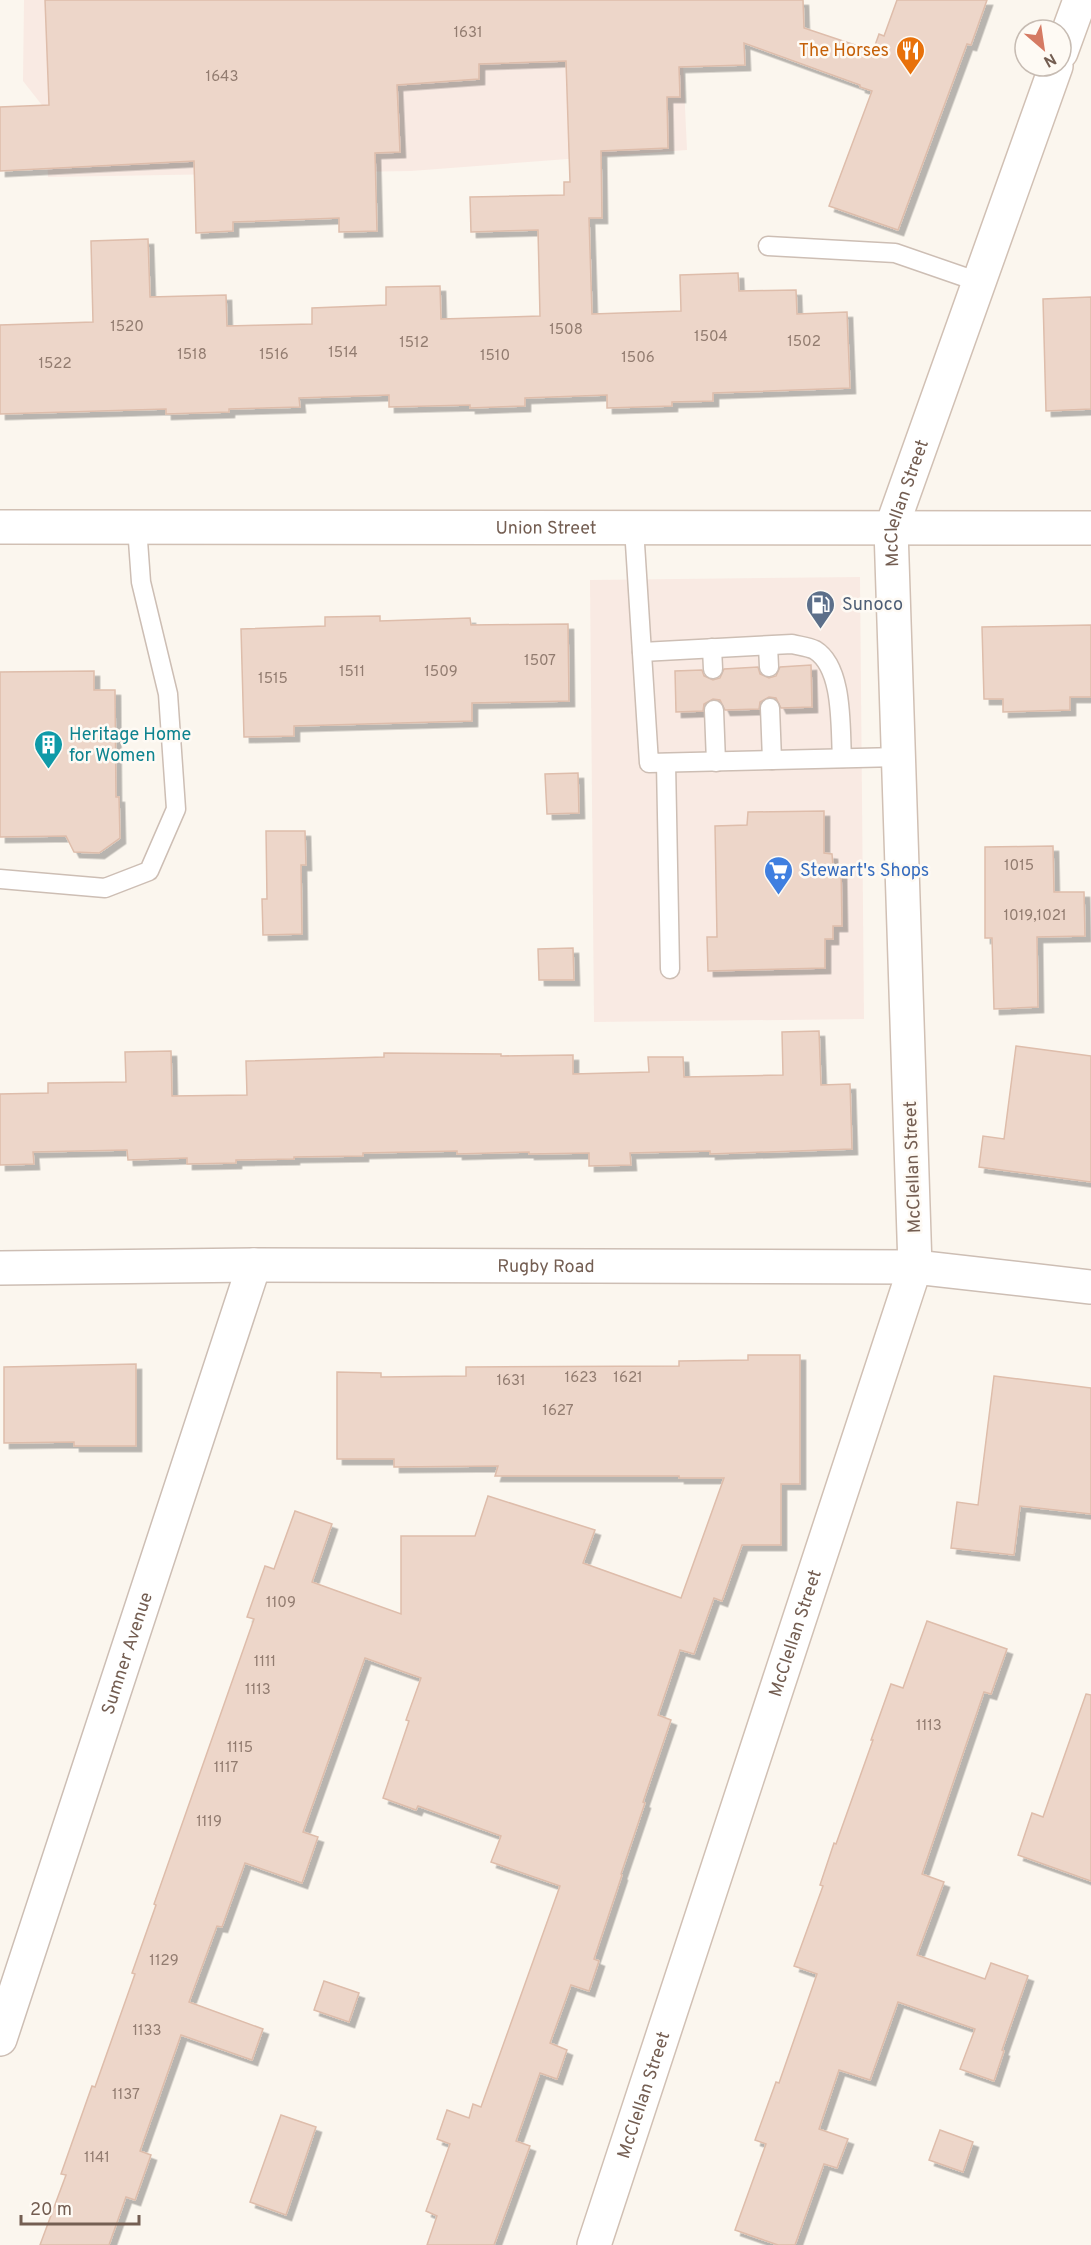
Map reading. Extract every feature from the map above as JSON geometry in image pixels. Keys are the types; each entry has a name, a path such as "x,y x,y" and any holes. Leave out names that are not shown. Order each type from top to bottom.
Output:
{"street":[{"path":"1073,19 1080,0"},
{"name":"McClellan Street","path":"594,2245 915,1267 891,529 1052,78"},
{"name":"Union Street","path":"0,527 1091,528"},
{"name":"Rugby Road","path":"0,1268 254,1265 915,1267 1091,1287"},
{"name":"Sumner Avenue","path":"0,2039 254,1265"}],"lane":[{"path":"768,246 896,253 979,282"},
{"path":"0,879 105,888 149,871 176,808 168,694 141,582 137,527"},
{"path":"634,528 649,763 899,757"},
{"path":"642,652 792,644 814,649 825,658 838,693 842,759"},
{"path":"768,646 769,667"},
{"path":"712,648 713,669"},
{"path":"770,708 772,760"},
{"path":"714,710 716,762"},
{"path":"666,763 670,969"}],"shaded area":[{"path":"24,0 680,0 687,150 411,171 48,177 45,109 23,81"},
{"path":"860,577 864,1019 594,1022 590,580"}],"building":[{"path":"45,0 803,0 804,28 873,51 879,34 884,36 897,0 987,0 971,45 967,44 898,230 829,206 872,91 744,43 745,65 679,67 680,97 667,97 668,148 601,151 602,218 589,218 592,314 681,311 680,275 738,273 739,291 796,290 797,314 847,312 850,388 713,393 713,401 672,402 672,406 607,408 607,395 525,398 525,406 470,408 470,405 389,407 389,395 299,398 300,407 229,409 229,412 166,414 166,409 0,414 0,325 93,322 91,241 148,239 150,297 226,295 227,326 312,324 312,308 386,305 386,287 440,286 441,319 540,316 538,230 471,232 470,197 564,195 564,182 570,182 566,61 479,64 479,79 397,85 400,152 375,153 377,231 339,232 339,218 233,222 233,231 196,233 194,161 0,171 0,107 49,105"},
{"path":"1091,297 1091,409 1046,411 1043,299"},
{"path":"380,616 380,621 470,618 471,625 568,624 569,701 472,703 472,721 294,726 294,736 244,737 241,629 325,626 325,617"},
{"path":"1091,625 1091,697 1070,697 1070,710 1003,712 1003,699 984,699 982,627"},
{"path":"811,665 812,707 781,708 776,698 769,697 760,702 759,709 725,710 720,700 713,699 704,704 703,711 676,712 675,671 702,670 704,676 713,680 720,678 724,669 758,667 760,674 769,678 776,676 780,667"},
{"name":"Heritage Home for Women","path":"94,671 94,690 115,690 116,797 119,797 120,838 99,853 74,852 66,836 0,837 0,672"},
{"path":"578,773 579,813 547,814 545,774"},
{"name":"Stewart's Shops","path":"824,811 824,853 832,854 833,866 841,866 842,926 833,926 833,939 825,939 825,968 708,971 707,937 717,937 715,826 747,825 748,812"},
{"path":"266,831 305,831 306,865 301,865 302,934 263,935 262,899 267,899"},
{"path":"1053,846 1054,892 1084,892 1085,936 1037,937 1038,1007 994,1009 992,938 985,938 985,847"},
{"path":"573,948 574,980 539,980 538,949"},
{"path":"819,1031 821,1085 850,1084 852,1149 710,1154 710,1151 630,1153 631,1165 589,1166 589,1153 457,1154 457,1151 363,1153 363,1156 294,1157 294,1159 236,1160 236,1163 187,1164 187,1158 128,1160 127,1150 33,1152 34,1164 0,1165 0,1094 48,1093 48,1083 126,1082 125,1052 171,1051 172,1096 247,1095 246,1061 384,1057 384,1053 573,1055 573,1074 649,1072 648,1057 683,1057 684,1077 783,1075 782,1032"},
{"path":"1016,1046 1091,1056 1091,1182 979,1167 983,1136 1004,1139"},
{"path":"748,1355 800,1355 800,1484 781,1484 781,1545 742,1545 722,1601 714,1598 694,1654 680,1650 658,1715 671,1720 594,1959 599,1961 589,1991 571,1985 550,2043 567,2050 557,2079 540,2073 516,2141 530,2146 494,2245 427,2245 437,2216 426,2211 450,2144 437,2139 447,2110 469,2118 473,2104 481,2107 560,1886 491,1862 501,1836 418,1806 416,1810 383,1798 421,1678 365,1658 303,1832 318,1837 302,1883 245,1863 222,1927 217,1926 189,2002 263,2029 252,2060 181,2035 140,2151 151,2155 135,2200 126,2197 109,2245 40,2245 66,2175 61,2174 135,1974 132,1973 156,1905 154,1904 254,1619 247,1617 265,1566 274,1569 295,1511 332,1524 312,1582 401,1614 401,1536 475,1536 488,1496 595,1530 583,1563 681,1598 724,1478 495,1476 498,1466 394,1467 394,1459 337,1459 337,1372 381,1373 381,1377 466,1376 466,1367 679,1366 679,1361 748,1360"},
{"path":"136,1364 136,1446 74,1446 74,1442 4,1443 4,1367"},
{"path":"994,1376 1091,1388 1091,1514 1020,1506 1014,1555 951,1548 957,1502 978,1505"},
{"path":"927,1621 1007,1649 991,1694 984,1692 922,1874 944,1882 917,1955 985,1979 991,1963 1028,1976 1002,2050 1004,2051 994,2081 960,2069 975,2029 898,2002 870,2080 839,2070 819,2129 848,2139 837,2168 824,2164 795,2245 778,2245 735,2230 766,2144 755,2140 776,2082 779,2083 817,1974 794,1966 823,1886 820,1885 834,1843 836,1844 891,1684 903,1688"},
{"path":"1086,1694 1091,1695 1091,1881 1018,1855 1032,1813 1043,1817"},
{"path":"324,1981 359,1993 349,2022 314,2010"},
{"path":"281,2115 316,2127 286,2215 250,2202"},
{"path":"940,2130 973,2142 963,2172 929,2160"}],"place":[{"name":"The Horses","path":"910,76"},
{"name":"Sunoco","path":"821,630"},
{"name":"Heritage Home for Women","path":"48,770"},
{"name":"Stewart's Shops","path":"779,896"}]}
